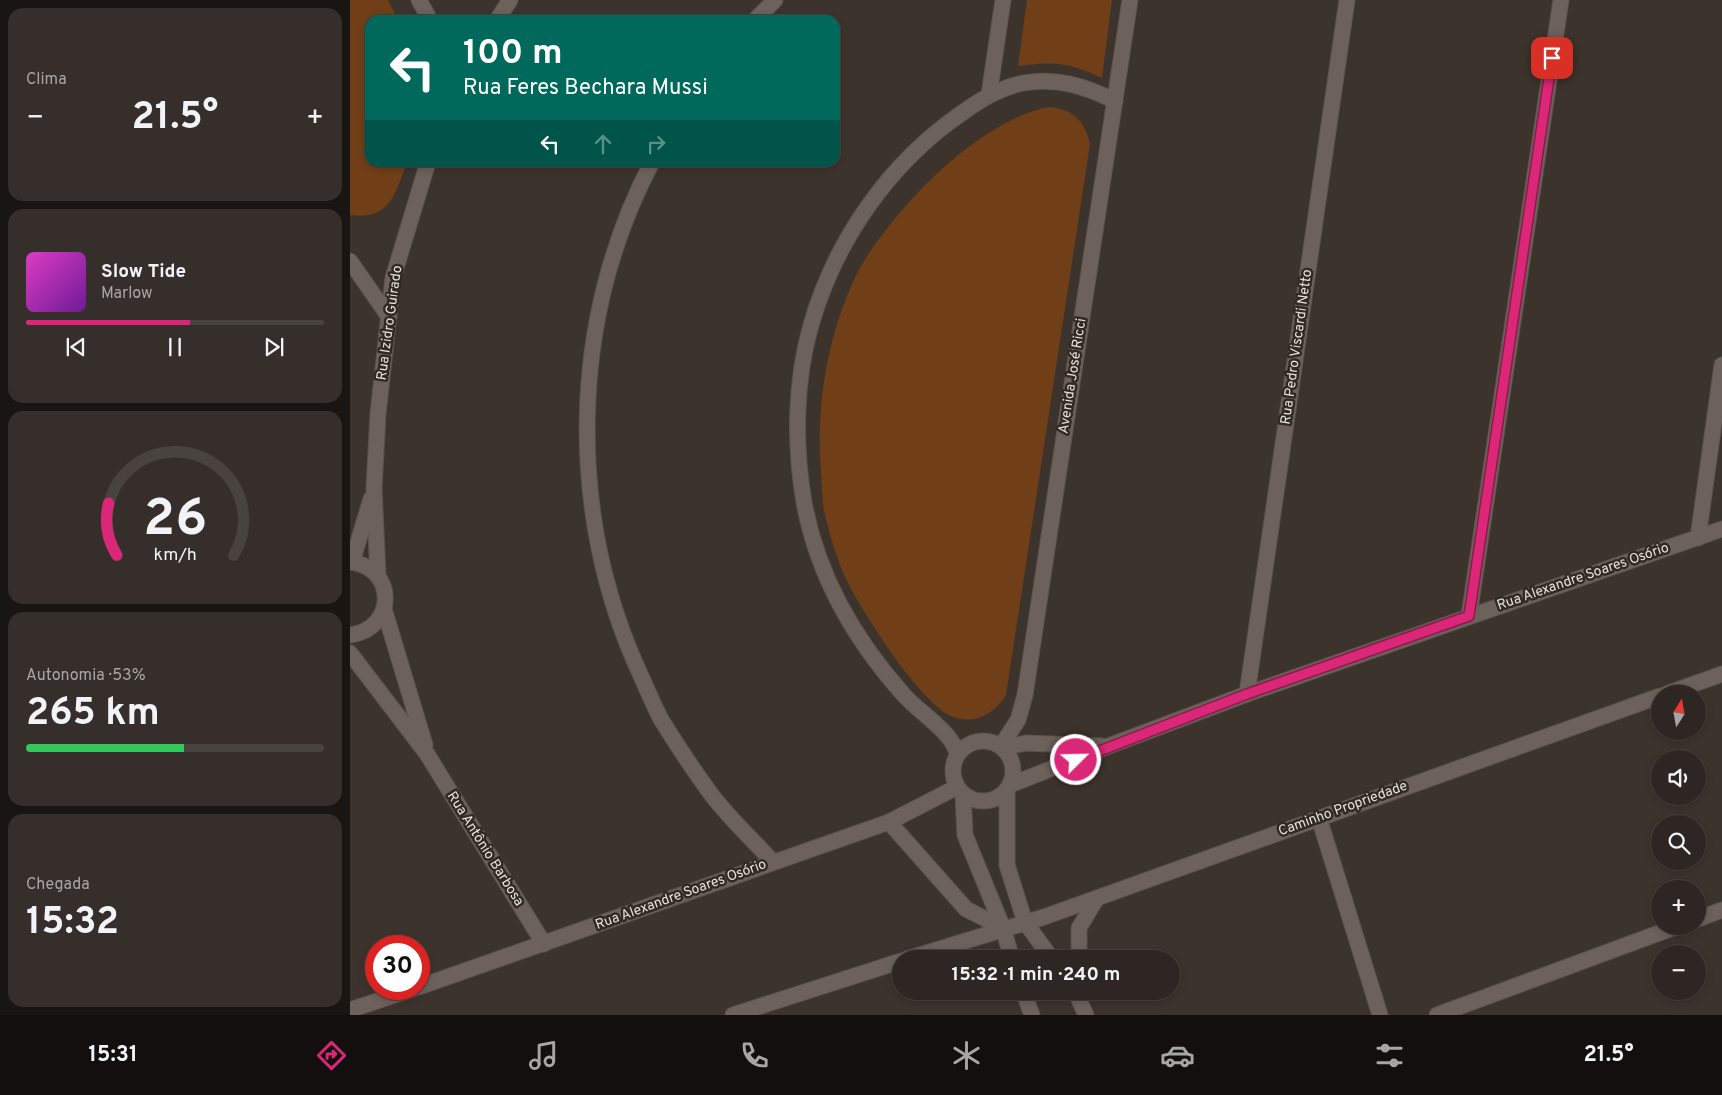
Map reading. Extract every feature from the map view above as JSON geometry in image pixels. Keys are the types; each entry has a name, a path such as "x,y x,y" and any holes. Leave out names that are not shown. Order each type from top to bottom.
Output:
{"street":[{"path":"419,0 427,15"},
{"path":"500,15 510,0"},
{"path":"760,15 775,0"},
{"path":"989,95 1003,0"},
{"name":"Avenida José Ricci","path":"1002,747 1018,720 1025,695 1130,0"},
{"name":"Rua Pedro Viscardi Netto","path":"1247,694 1347,0"},
{"path":"1469,616 1561,0"},
{"path":"958,754 949,737 916,709 877,665 844,615 820,560 804,502 797,443 799,384 811,325 831,269 860,217 896,170 932,135 989,95 1022,84 1056,81 1090,88 1115,101"},
{"name":"Rua Izidro Guirado","path":"384,609 386,597 384,586 378,576 374,488 378,414 393,278 426,167"},
{"path":"649,167 634,196 605,282 589,370 586,461 598,550 623,637 662,719 712,795 773,862"},
{"path":"350,261 389,317"},
{"path":"1698,538 1722,365"},
{"name":"Rua Izidro Guirado","path":"351,562 374,488"},
{"name":"Rua Alexandre Soares Osório","path":"1009,788 1106,747 1247,694 1722,529"},
{"path":"351,562 367,566 378,576"},
{"path":"350,635 370,629 379,620 384,609"},
{"name":"Rua Antônio Barbosa","path":"384,609 427,754"},
{"name":"Rua Antônio Barbosa","path":"350,653 427,754 544,944"},
{"path":"1691,685 1722,674"},
{"name":"Caminho Propriedade","path":"936,950 1097,898 1651,699"},
{"path":"940,797 958,754 965,746 976,741 989,741 1002,747 1012,762 1013,778 1009,788 1007,865 1025,922 1045,950"},
{"name":"Rua Alexandre Soares Osório","path":"1002,747 1026,742 1106,747"},
{"path":"952,771 960,790 965,835 1003,928 1009,950"},
{"path":"960,790 981,802 991,801 1009,788"},
{"name":"Rua Alexandre Soares Osório","path":"430,983 889,822 940,797 960,790"},
{"path":"1319,818 1380,1015"},
{"path":"889,822 966,909 1003,928"},
{"path":"1079,950 1079,928 1097,898"},
{"path":"1706,916 1722,910"},
{"path":"1437,1015 1654,935"},
{"path":"733,1015 892,964"},
{"path":"352,1006 374,1000"},
{"path":"1026,1000 1032,1015"},
{"path":"1080,1000 1086,1015"}],"shaded area":[{"path":"350,0 388,0 396,15 365,15 365,167 405,167 395,194 383,209 364,216 350,215"},
{"path":"1027,0 1112,0 1102,78 1061,64 1018,66"},
{"path":"1049,107 1065,110 1077,118 1085,129 1090,144 1006,695 996,708 989,713 975,719 959,719 938,708 908,675 877,632 845,577 830,536 823,502 820,425 825,376 836,328 853,282 872,249 896,217 940,171 993,130 1031,112"}],"route":[{"path":"1076,760 1247,694 1469,616 1552,58"}]}
